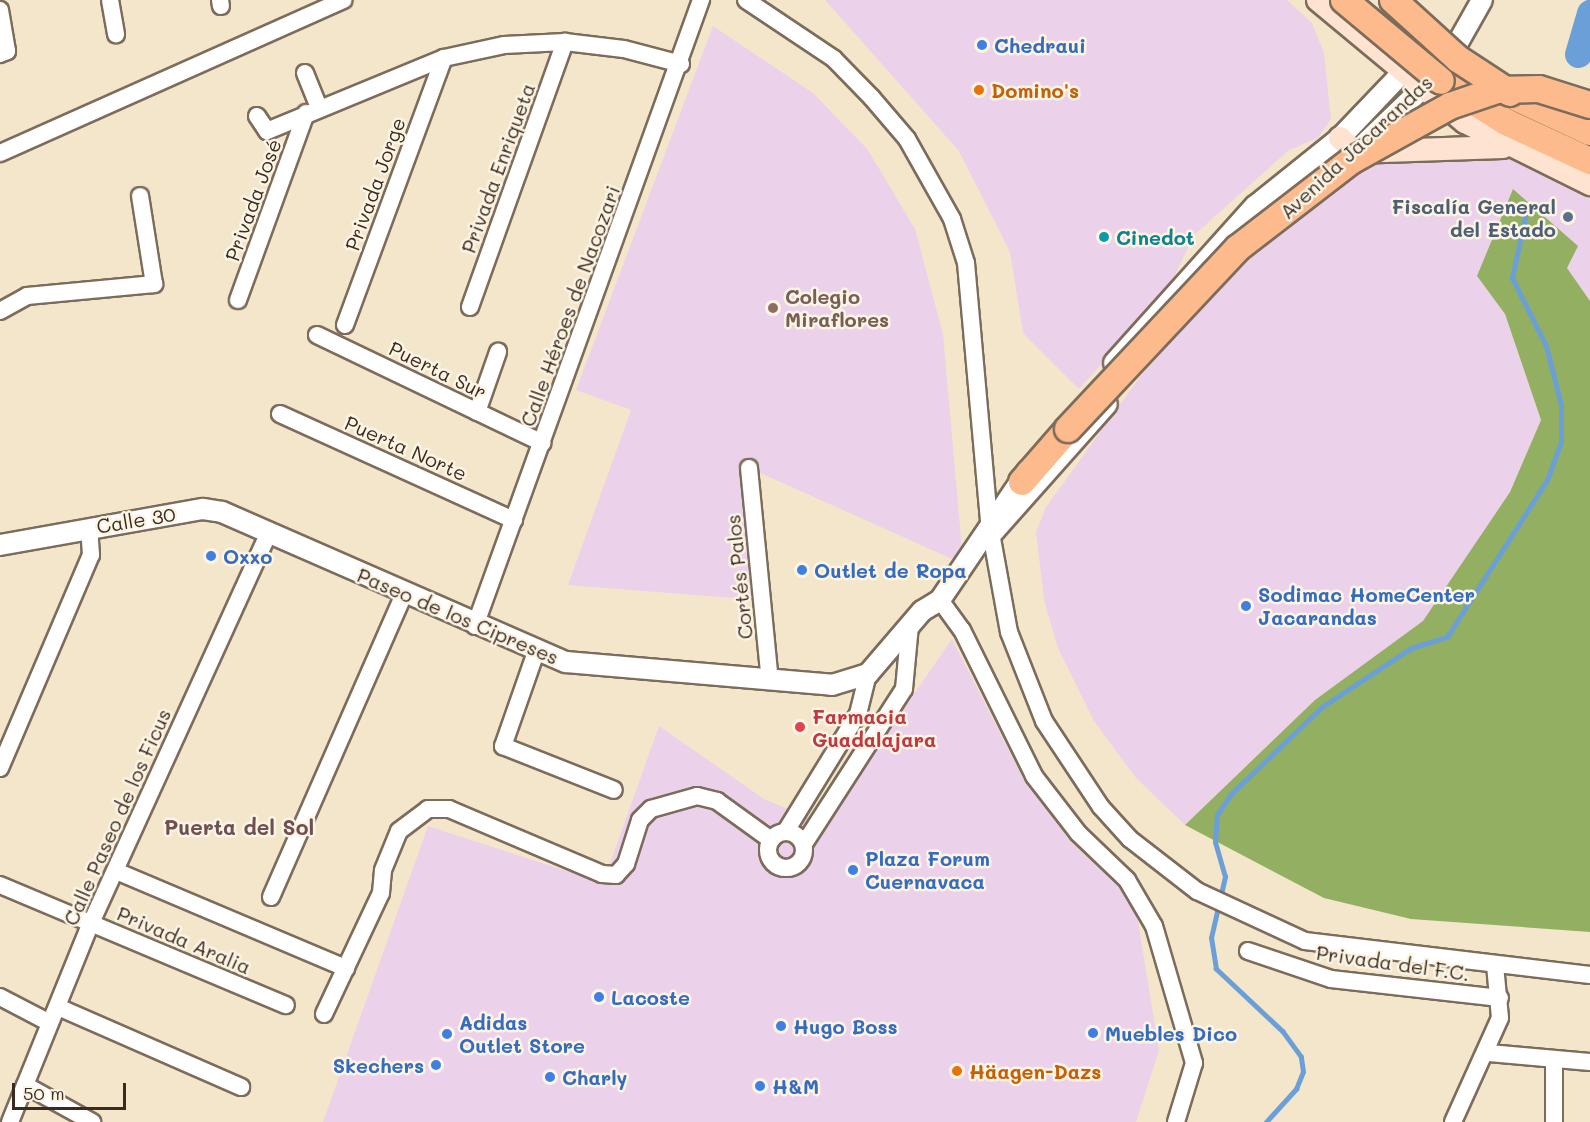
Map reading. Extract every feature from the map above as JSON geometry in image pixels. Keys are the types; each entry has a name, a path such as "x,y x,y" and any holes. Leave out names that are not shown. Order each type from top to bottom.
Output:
{"main road":[{"path":"1318,0 1509,148 1590,184"},
{"path":"1333,0 1418,78 1439,146"},
{"path":"1344,0 1441,81 1506,122 1590,161"},
{"path":"1393,0 1458,59 1519,99 1586,112"},
{"path":"1405,0 1451,51 1550,108 1586,112"},
{"path":"1451,51 1586,112"},
{"path":"1022,482 1068,429 1238,248 1351,161 1442,110 1497,90 1526,87 1586,112"},
{"path":"1347,145 1509,148"}],"street":[{"path":"110,0 116,34"},
{"path":"0,153 344,0"},
{"name":"Calle Héroes de Nacozari","path":"475,626 681,64 701,0"},
{"path":"746,0 834,59 872,98 907,139 952,219 966,263 977,349 987,533 1009,632 1044,721 1130,839 1197,891 1305,940 1590,975"},
{"path":"1451,51 1482,0"},
{"path":"0,10 3,53"},
{"path":"257,116 267,131 313,110 444,58 504,45 565,42 624,49 681,64"},
{"name":"Privada Enriqueta","path":"470,308 565,42"},
{"name":"Avenida Jacarandas","path":"987,533 1188,306 1267,229 1347,145 1418,78 1451,51"},
{"name":"Privada Jorge","path":"345,325 444,58"},
{"path":"305,74 313,110"},
{"name":"Avenida Jacarandas","path":"868,674 910,626 939,600 1022,482 1044,445 1251,211 1347,145 1418,78"},
{"name":"Privada José","path":"238,300 313,110"},
{"path":"0,312 27,296 154,284 140,196"},
{"path":"1251,211 1267,229"},
{"name":"Puerta Sur","path":"317,335 542,443"},
{"path":"477,412 498,352"},
{"name":"Puerta Norte","path":"280,414 514,520"},
{"name":"Cortés Palos","path":"749,468 770,681"},
{"name":"Calle 30","path":"0,545 203,509 269,532"},
{"path":"0,768 91,555 89,528"},
{"name":"Paseo de los Cipreses","path":"269,532 475,626 566,662 832,685 868,674"},
{"name":"Calle Paseo de los Ficus","path":"10,1122 92,923 269,532"},
{"path":"271,897 404,594"},
{"path":"939,600 962,630 1034,776 1078,833 1127,880 1154,926 1194,1063 1176,1122"},
{"path":"868,674 858,714 786,831 771,840 768,855 783,868 800,862 804,844 904,689 910,626"},
{"path":"536,652 503,746 614,790"},
{"path":"324,1014 381,893 383,870 399,831 428,809 449,809 616,875 626,864 640,820 651,809 697,796 717,801 771,840"},
{"path":"786,831 804,844"},
{"path":"116,871 346,968"},
{"name":"Privada Aralia","path":"0,885 286,1005"},
{"name":"Privada del F.C.","path":"1248,951 1331,979 1500,999"},
{"path":"1453,1122 1489,1053 1500,999 1495,965"},
{"path":"0,997 50,1023"},
{"path":"58,1008 241,1087"},
{"path":"1489,1053 1590,1062"},
{"path":"1554,1059 1554,1122"},
{"path":"25,1085 93,1122"}],"shaded area":[{"path":"825,0 1287,0 1312,23 1324,53 1331,119 1318,138 1289,150 1194,235 1168,290 1079,389 1023,333 1010,252 959,151"},
{"name":"Colegio Miraflores","path":"713,26 813,93 868,150 915,229 943,334 962,550 952,559 745,466 759,600 568,585 631,410 576,390"},
{"path":"1475,142 1590,183 1590,301 1567,268 1477,276 1505,314 1541,420 1510,492 1423,622 1315,700 1185,825 1136,778 1094,721 1058,648 1044,600 1036,532 1046,507 1140,377 1237,267 1361,157"},
{"name":"Plaza Forum Cuernavaca","path":"952,639 1025,782 1071,842 1135,903 1159,1050 1136,1122 323,1122 428,826 603,883 659,726 764,799 824,824"}],"green space":[{"path":"1513,189 1578,246 1567,268 1590,301 1590,932 1411,919 1324,898 1185,825 1315,700 1423,621 1510,492 1541,420 1505,314 1477,276"}],"waterway":[{"path":"1578,54 1590,13"},
{"path":"1266,1122 1296,1089 1303,1072 1301,1057 1283,1032 1216,969 1211,938 1225,877 1215,842 1217,815 1231,794 1322,707 1411,648 1447,637 1547,480 1561,442 1561,405 1546,346 1512,278 1527,208"}],"place":[{"name":"Chedraui","path":"982,45"},
{"name":"Domino's","path":"979,90"},
{"name":"Fiscalía General del Estado","path":"1568,217"},
{"name":"Cinedot","path":"1104,237"},
{"name":"Colegio Miraflores","path":"773,308"},
{"name":"Oxxo","path":"211,556"},
{"name":"Outlet de Ropa","path":"802,570"},
{"name":"Sodimac HomeCenter Jacarandas","path":"1246,606"},
{"name":"Farmacia Guadalajara","path":"800,727"},
{"name":"Plaza Forum Cuernavaca","path":"853,870"},
{"name":"Lacoste","path":"599,997"},
{"name":"Hugo Boss","path":"781,1026"},
{"name":"Muebles Dico","path":"1093,1033"},
{"name":"Adidas Outlet Store","path":"447,1034"},
{"name":"Skechers","path":"436,1065"},
{"name":"Häagen-Dazs","path":"957,1071"},
{"name":"Charly","path":"550,1077"},
{"name":"H&M","path":"760,1086"}],"district":[{"name":"Puerta del Sol","path":"239,827"}]}
